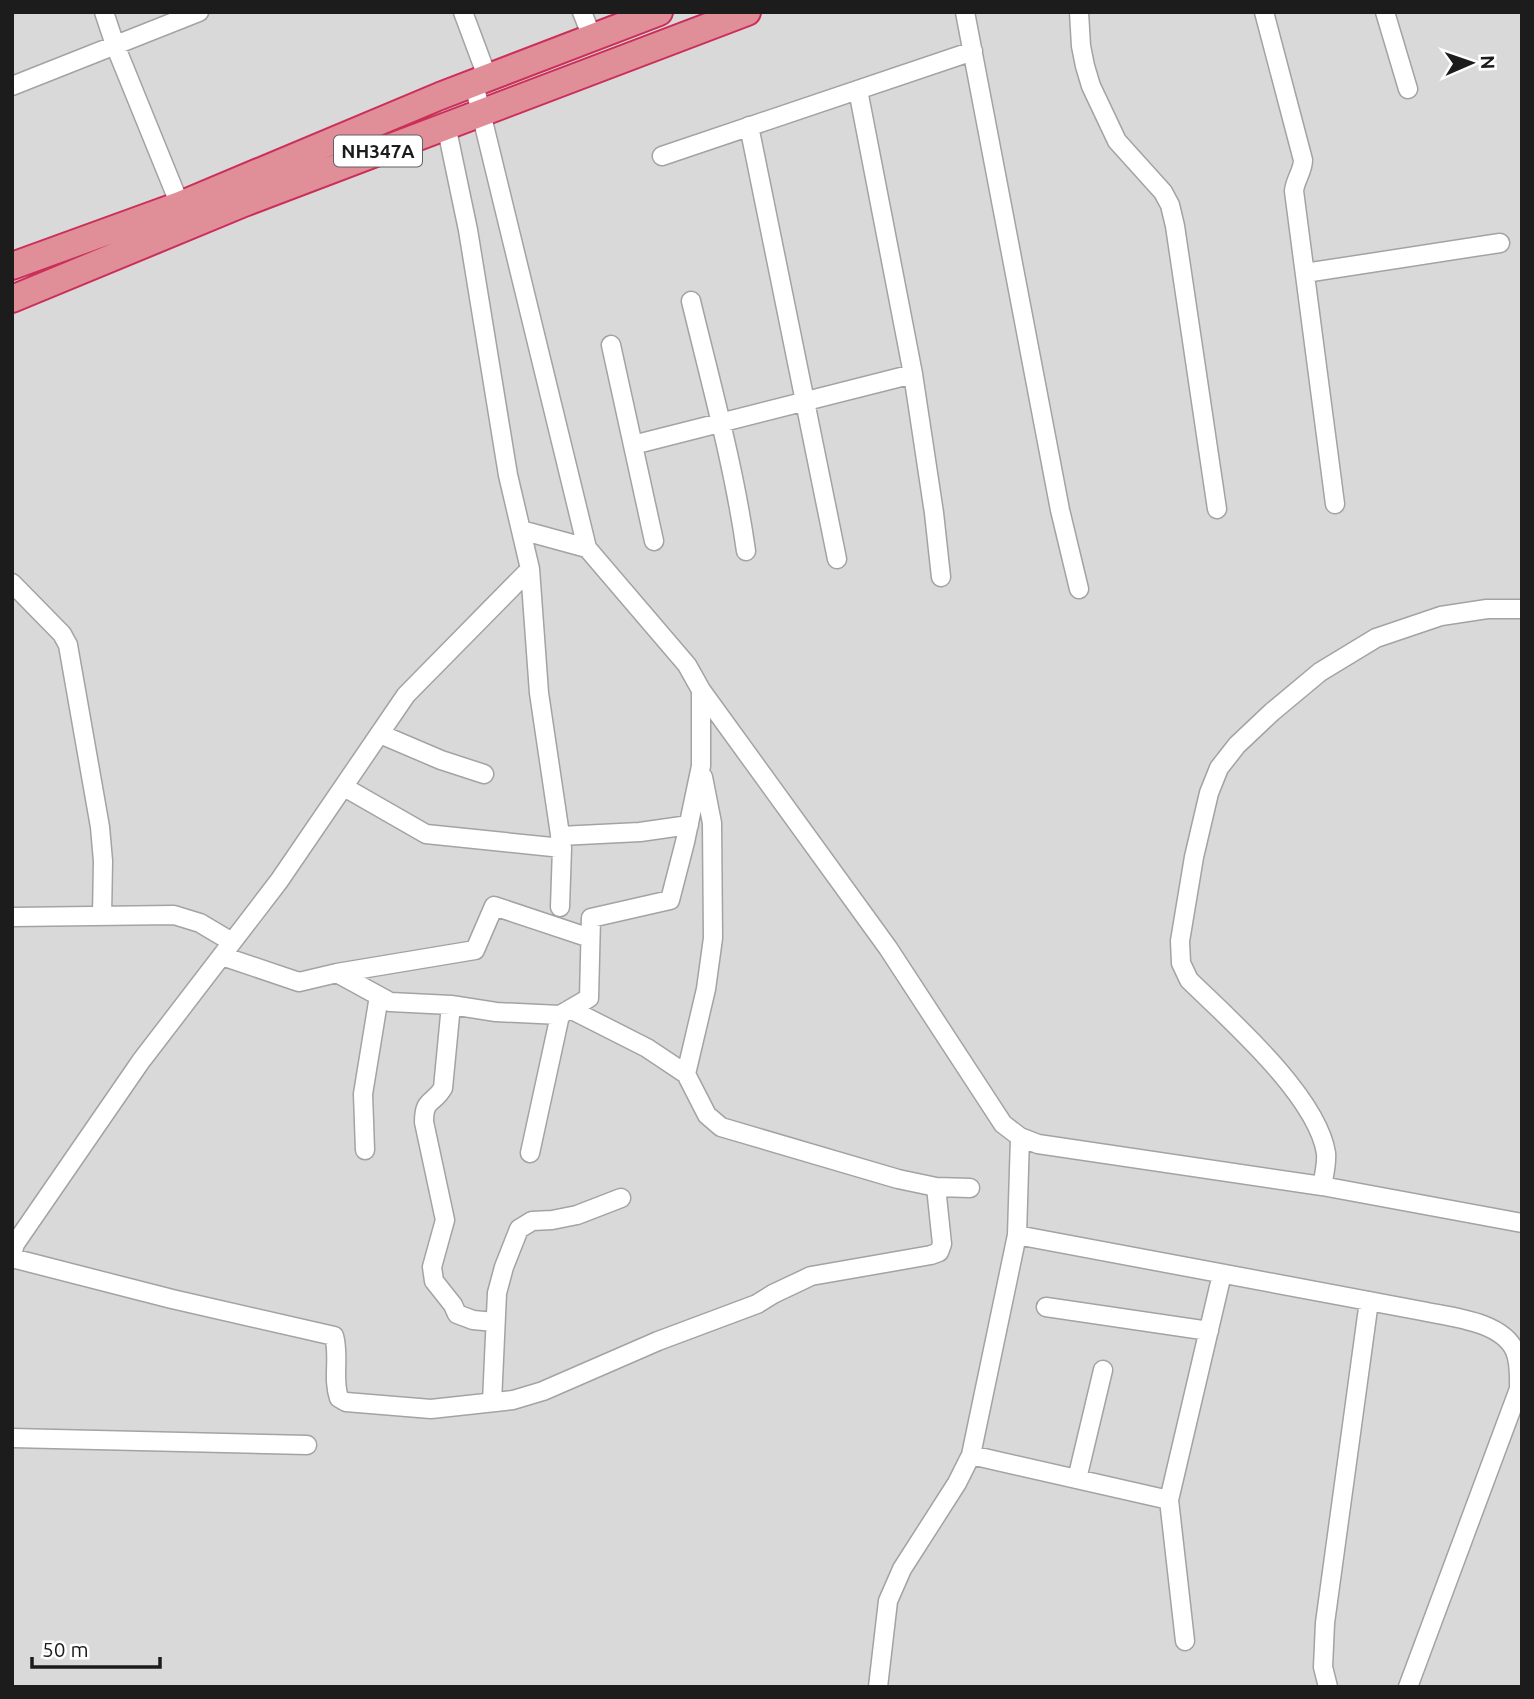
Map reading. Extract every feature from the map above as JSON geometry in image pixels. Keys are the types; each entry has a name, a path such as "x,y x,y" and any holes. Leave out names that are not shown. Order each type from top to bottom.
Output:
{"highway":[{"name":"NH347A","path":"12,266 180,205 481,81 587,24 659,12"},
{"name":"NH347A","path":"12,299 244,203 747,12"}],"street":[{"path":"104,12 180,205"},
{"path":"12,86 199,12"},
{"path":"463,12 481,81 481,112 587,548 687,665 701,690 888,948 1003,1124 1020,1137 1038,1144 1322,1185 1522,1223"},
{"path":"965,12 1060,510 1079,589"},
{"path":"1079,12 1085,66 1111,129 1117,141 1163,192 1170,205 1217,509"},
{"path":"1264,12 1303,160 1294,191 1335,505"},
{"path":"1385,12 1408,89"},
{"path":"662,156 973,51"},
{"path":"858,90 913,374 941,577"},
{"path":"446,125 468,230 508,475 530,569 539,692 561,842 560,907"},
{"path":"749,126 837,559"},
{"path":"1305,272 1500,243"},
{"path":"691,302 721,423 746,551"},
{"path":"611,345 654,541"},
{"path":"633,445 913,374"},
{"path":"521,530 587,548"},
{"path":"530,569 406,695 279,881 141,1061 15,1244 12,1257 172,1299 334,1336 337,1348 335,1386 339,1398 346,1402 431,1409 513,1400 543,1391 658,1341 757,1304 811,1276 940,1252 942,1244 936,1187"},
{"path":"12,583 62,634 68,645 100,827 103,861 102,916"},
{"path":"1322,1185 1326,1153 1311,1115 1279,1070 1189,980 1181,963 1183,918 1209,793 1220,768 1237,745 1272,712 1320,673 1376,638 1441,616 1487,609 1522,608"},
{"path":"686,1073 706,989 713,938 712,822 701,766 701,690"},
{"path":"380,734 484,774"},
{"path":"530,1153 565,1012 589,998 591,918 670,900 701,766"},
{"path":"344,787 426,834 561,842 689,825"},
{"path":"12,917 174,915 200,923 227,949 299,982 337,972 475,950 494,906 590,938"},
{"path":"337,972 390,1002 451,1005 496,1012 565,1012 646,1048 686,1073 707,1115 721,1127 855,1167 936,1187 970,1188"},
{"path":"365,1150 363,1094 379,996"},
{"path":"451,1005 443,1088 426,1105 424,1112 445,1220 432,1267 434,1281 457,1314 473,1320 495,1322"},
{"path":"878,1687 888,1601 902,1569 957,1483 971,1455 1017,1235 1020,1137"},
{"path":"492,1402 497,1293 504,1266 519,1229 532,1220 552,1220 577,1215 621,1198"},
{"path":"1017,1235 1422,1311 1487,1326 1507,1339 1515,1350 1519,1365 1519,1389 1408,1687"},
{"path":"1185,1641 1169,1500 1222,1274"},
{"path":"1328,1687 1323,1667 1325,1623 1368,1301"},
{"path":"1046,1307 1209,1331"},
{"path":"1077,1479 1103,1370"},
{"path":"12,1438 307,1445"},
{"path":"971,1455 1169,1500"}],"shaded area":[{"path":"12,12 1522,12 1522,1687 12,1687"}]}
